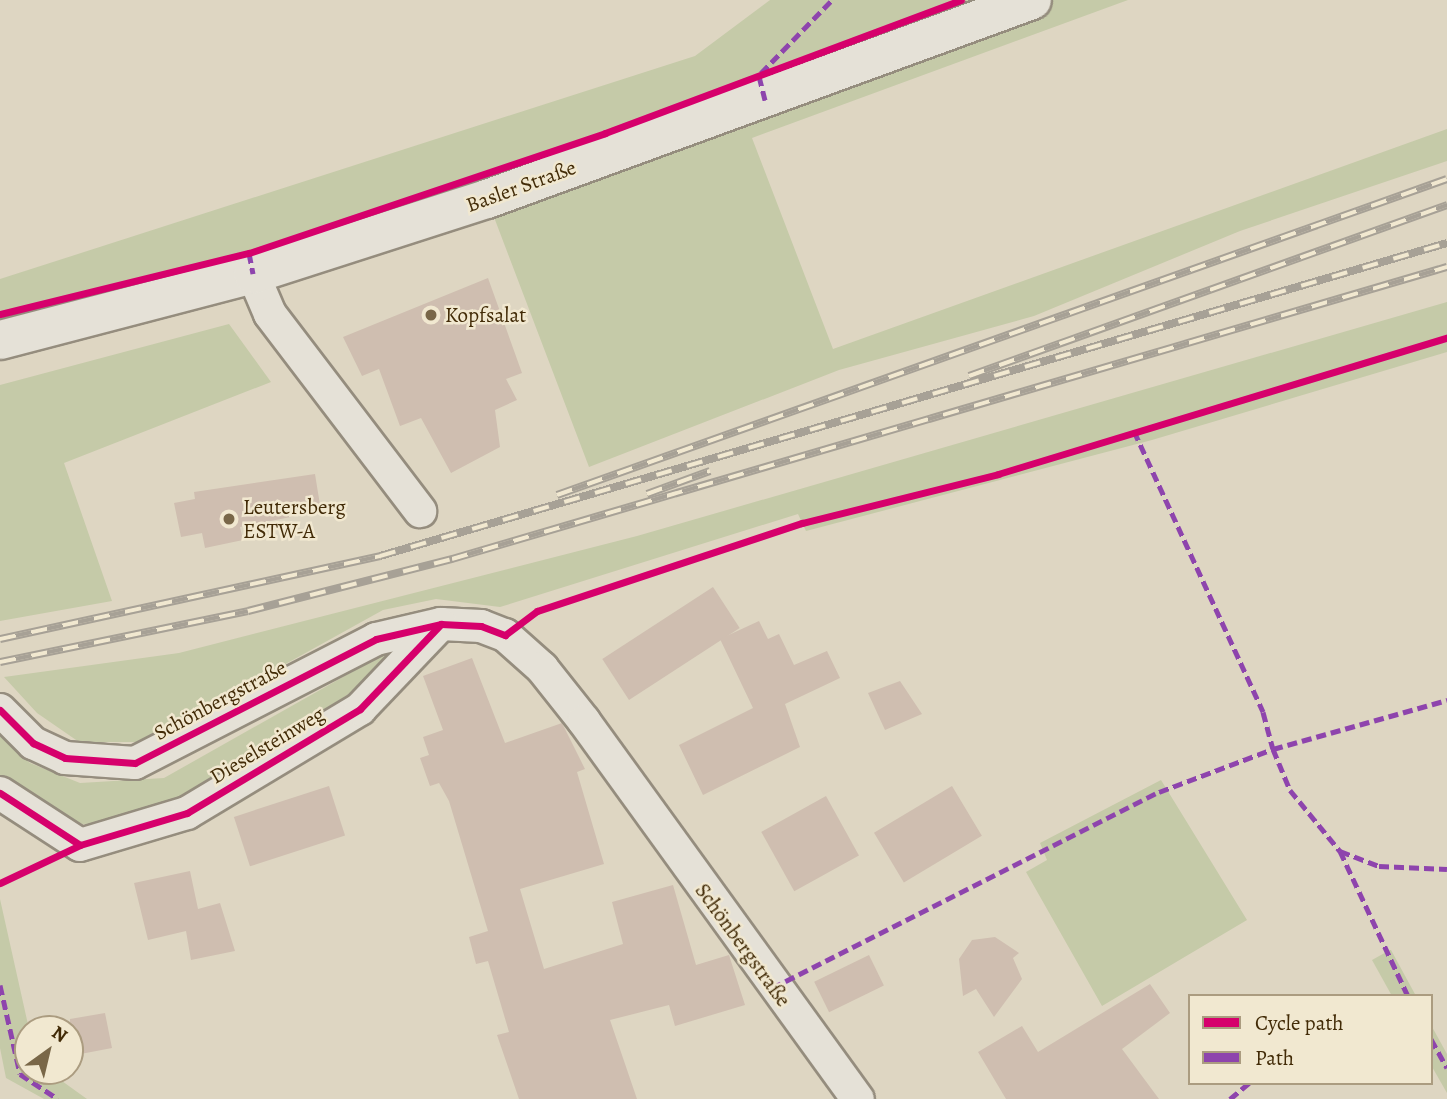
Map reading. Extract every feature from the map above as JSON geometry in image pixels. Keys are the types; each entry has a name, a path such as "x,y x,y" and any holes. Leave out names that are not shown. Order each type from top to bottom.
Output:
{"street":[{"name":"Basler Straße","path":"0,340 253,274 487,199 1032,0"},
{"path":"253,274 270,314 420,511"},
{"name":"Schönbergstraße","path":"0,710 33,743 65,758 135,763 376,639 441,624 481,626 505,635 542,668 858,1099"},
{"name":"Dieselsteinweg","path":"0,793 80,845 187,813 360,709 441,624"}],"green space":[{"path":"770,0 1128,0 752,138 833,349 1447,129 1447,161 1240,231 1034,316 839,370 589,467 481,183 254,256 0,321 0,279 695,56"},
{"path":"1447,302 1447,352 1152,440 806,531 798,514 500,607 436,599 383,610 145,742 79,742 37,713 4,677 179,653 637,536"},
{"path":"229,324 271,382 64,463 112,601 0,621 0,385"},
{"path":"382,655 391,655 388,666 202,797 113,823 82,824 0,783 0,735 30,763 80,783 164,778"},
{"path":"1161,780 1247,920 1102,1006 1026,872 1047,860 1040,843"},
{"path":"0,899 26,1015 14,1015 14,1082 6,1078 0,1048"},
{"path":"1391,950 1415,994 1391,994 1372,960"},
{"path":"1433,1029 1447,1054 1447,1093 1433,1068"},
{"path":"19,1085 68,1085 87,1099 44,1099"}],"building":[{"path":"488,278 522,373 506,379 517,400 495,410 500,447 451,473 421,418 400,426 379,369 362,376 343,337"},
{"name":"Leutersberg ESTW-A","path":"315,474 321,511 240,527 243,540 205,548 202,533 181,537 174,503 195,499 194,492"},
{"path":"713,587 740,628 629,700 602,659"},
{"path":"759,621 768,639 779,634 794,665 827,651 840,678 785,704 800,747 703,795 679,745 753,708 720,639"},
{"path":"472,658 505,743 562,723 585,769 577,772 604,864 520,889 544,969 623,944 612,902 673,885 696,965 729,955 745,1005 675,1026 669,1005 610,1020 637,1099 519,1099 497,1035 509,1032 488,961 476,964 469,937 488,931 449,801 439,783 430,786 420,758 429,755 423,737 443,730 423,676"},
{"path":"900,681 922,714 885,730 868,693"},
{"path":"329,786 345,835 250,866 234,817"},
{"path":"952,786 982,836 904,883 874,833"},
{"path":"826,796 859,855 794,891 761,832"},
{"path":"190,871 198,909 220,903 235,951 191,960 186,931 148,940 134,883"},
{"path":"995,937 1019,953 1013,958 1022,979 994,1017 976,989 963,996 959,959 972,940"},
{"path":"869,955 884,986 829,1012 814,982"},
{"path":"1150,984 1170,1013 1122,1049 1159,1099 1006,1099 978,1052 1022,1026 1038,1052"},
{"path":"105,1013 112,1048 84,1053 84,1017"}],"railway":[{"path":"557,495 1447,179"},
{"path":"969,376 1447,205"},
{"path":"0,639 380,556 1447,243"},
{"path":"0,662 248,611 452,559 1447,267"},
{"path":"647,494 710,471"}],"marked path":[{"path":"761,73 832,0"},
{"path":"759,76 765,100"},
{"path":"249,253 253,274"},
{"path":"1134,431 1263,712 1273,749 1447,700"},
{"path":"772,988 1159,792 1273,749 1290,790 1340,851 1379,866 1447,869"},
{"path":"1340,851 1407,994"},
{"path":"0,985 20,1074 58,1099"},
{"path":"1433,1043 1447,1068"},
{"path":"1230,1099 1247,1085"}],"cycle path":[{"path":"0,314 249,253 605,133 961,0"},
{"path":"0,710 33,743 65,758 135,763 376,639 441,624 481,626 505,635 537,611 802,523 998,474 1447,338"},
{"path":"0,883 80,845 187,813 360,709 441,624"},
{"path":"0,793 80,845"}],"place":[{"name":"Kopfsalat","path":"431,315"},
{"name":"Leutersberg ESTW-A","path":"229,519"}]}
